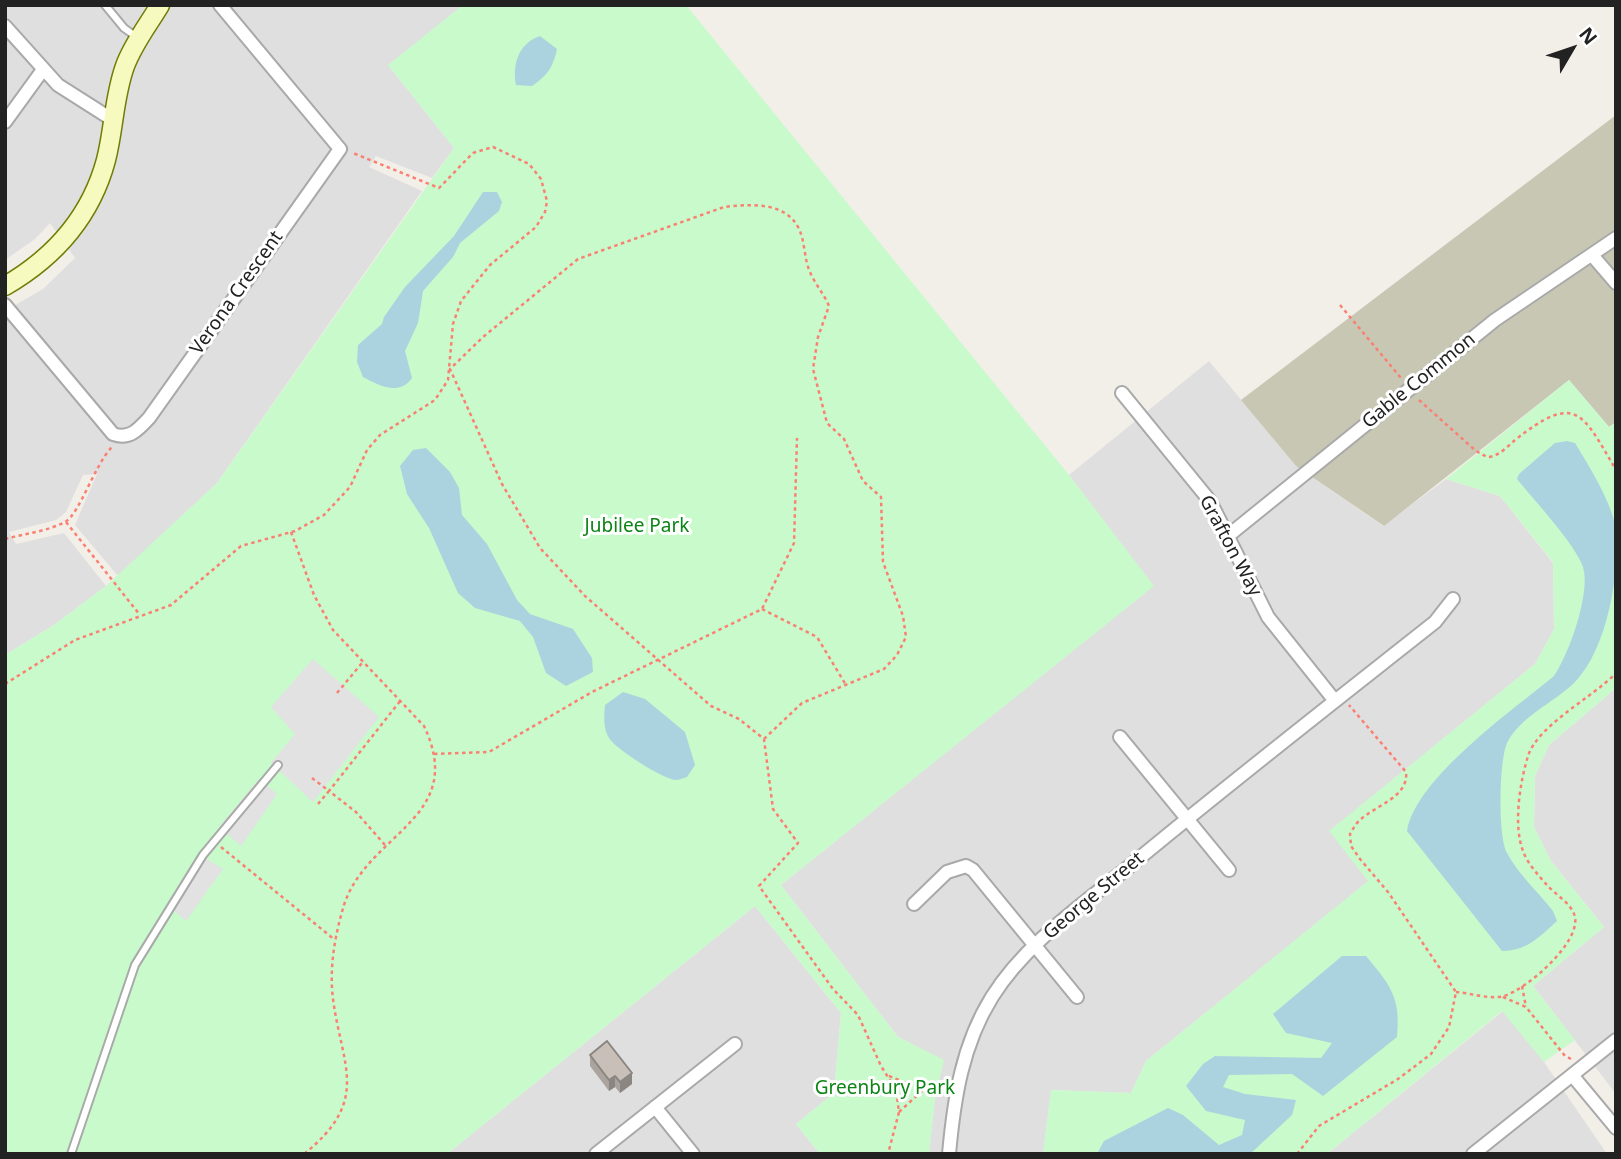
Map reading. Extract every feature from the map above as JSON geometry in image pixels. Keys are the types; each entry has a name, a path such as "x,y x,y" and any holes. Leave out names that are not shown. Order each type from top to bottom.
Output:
{"street":[{"path":"5,286 52,252 78,224 99,180 123,72 160,5"},
{"path":"220,5 340,149"},
{"path":"5,26 42,71 58,85 113,120"},
{"path":"5,122 42,71"},
{"name":"Verona Crescent","path":"121,437 130,435 149,418 340,149"},
{"name":"Gable Common","path":"1229,535 1495,320 1616,238"},
{"path":"1592,255 1616,283"},
{"path":"5,305 107,427 121,437"},
{"name":"Grafton Way","path":"1122,393 1202,491 1229,535 1268,617 1335,702"},
{"name":"George Street","path":"949,1154 955,1092 979,1019 1003,980 1035,945 1187,819 1435,622 1452,600"},
{"path":"1120,737 1229,870"},
{"path":"914,904 947,872 967,866 981,877 1077,998"},
{"path":"1473,1154 1616,1040"},
{"path":"596,1154 735,1044"},
{"path":"1572,1075 1616,1128"},
{"path":"655,1107 693,1154"}],"lane":[{"path":"105,5 124,28 139,39"},
{"path":"71,1154 135,965 213,841 278,765"}],"path":[{"path":"5,684 75,640 107,631 181,599 242,546 291,532 324,515 342,498 374,442 435,400 448,380 453,324 461,301 490,265 536,227 545,212 545,189 529,164 493,147 473,153 439,188 340,149"},
{"path":"450,369 483,337 578,259 724,207 748,204 772,207 786,215 799,229 810,274 829,306 818,337 813,369 827,423 844,439 863,481 881,498 883,562 903,616 906,637 897,655 884,669 816,695 792,709 764,739"},
{"path":"1339,304 1403,380"},
{"path":"450,369 502,484 519,517 540,548 585,596 711,706 739,719 764,739 773,809 798,843 758,886 833,989 858,1015 896,1090 899,1112 888,1154"},
{"path":"1417,398 1476,451 1487,457 1498,453 1533,426 1557,414 1568,412 1581,416 1616,470"},
{"path":"5,538 66,522 74,515 96,465 121,437"},
{"path":"434,754 489,752 592,692 762,609 793,543 797,438"},
{"path":"66,522 140,615"},
{"path":"291,532 322,612 362,663 424,726 434,754 433,790 424,808 417,819 385,845 353,885 335,940 332,963 334,999 345,1048 347,1088 343,1104 327,1133 304,1154"},
{"path":"762,609 817,637 846,685"},
{"path":"337,693 362,663"},
{"path":"1503,997 1522,985 1568,946 1574,935 1575,918 1570,908 1534,869 1520,842 1524,773 1529,753 1542,734 1599,691 1616,673"},
{"path":"318,804 401,700"},
{"path":"1297,1154 1319,1126 1398,1079 1431,1054 1449,1027 1456,992 1388,892 1351,846 1350,834 1360,820 1400,792 1407,780 1406,772 1349,705"},
{"path":"312,778 356,812 385,845"},
{"path":"213,841 335,940"},
{"path":"1522,985 1526,1007 1564,1056 1584,1065"},
{"path":"1456,992 1503,997 1526,1007"},
{"path":"889,1076 923,1090 955,1092"},
{"path":"899,1112 923,1090"}],"shaded area":[{"path":"5,5 463,5 389,66 454,148 432,178 376,156 369,167 422,191 217,483 118,576 75,525 97,474 83,475 66,512 56,520 9,532 16,544 64,533 106,586 54,625 5,655 5,311 43,289 75,258 50,223 35,239 5,260"},
{"path":"1616,115 1616,422 1609,427 1569,380 1384,526 1296,466 1241,400"},
{"path":"1209,361 1296,466 1383,526 1446,479 1500,496 1553,563 1554,629 1535,664 1330,831 1369,881 1146,1061 1131,1093 1051,1090 1043,1154 929,1154 935,1098 943,1060 898,1037 781,885 1153,586 1069,475"},
{"path":"313,659 379,717 313,802 271,763 295,734 271,707"},
{"path":"1616,688 1616,1094 1533,986 1604,927 1551,861 1534,827 1535,776 1549,745"},
{"path":"259,779 277,794 241,846 219,827"},
{"path":"205,858 223,869 186,921 173,910"},
{"path":"755,906 841,1013 834,1093 796,1124 820,1154 447,1154"},
{"path":"1503,1011 1544,1062 1607,1154 1327,1154"}],"green space":[{"name":"Jubilee Park","path":"463,5 686,5 1069,475 1154,586 781,885 898,1037 944,1060 935,1098 929,1154 820,1154 796,1124 834,1093 841,1013 755,906 447,1154 5,1154 5,655 54,625 106,586 217,483 454,148 388,65"},
{"path":"1569,380 1609,427 1616,422 1616,688 1549,745 1535,776 1534,827 1551,861 1604,927 1533,986 1575,1040 1544,1062 1502,1011 1327,1154 1043,1154 1051,1090 1131,1093 1146,1061 1368,881 1329,831 1535,664 1554,629 1553,562 1500,496 1446,479"}],"water":[{"path":"540,36 557,49 552,66 532,86 516,85 515,69 519,55 527,44"},
{"path":"483,192 497,192 502,202 499,211 460,243 453,257 423,291 418,323 405,351 412,378 401,387 389,388 363,377 357,362 358,345 382,324 405,287 454,236"},
{"path":"1555,443 1575,443 1598,482 1612,514 1616,543 1614,586 1603,630 1586,668 1566,690 1520,725 1504,752 1501,815 1504,844 1512,861 1553,911 1557,921 1526,946 1502,951 1407,831 1414,811 1428,789 1468,746 1554,676 1566,653 1584,592 1583,567 1563,535 1517,479 1519,474"},
{"path":"426,448 450,472 459,488 462,515 487,544 517,600 530,614 573,629 592,658 593,672 566,686 546,673 533,637 520,621 475,608 458,593 429,528 407,494 400,466 413,450"},
{"path":"623,692 645,699 685,732 695,765 687,777 676,780 661,775 630,756 609,738 604,718 605,705"},
{"path":"1342,956 1366,956 1382,975 1395,1001 1397,1037 1323,1096 1292,1074 1229,1075 1223,1087 1245,1094 1296,1100 1292,1115 1250,1154 1097,1154 1104,1141 1168,1108 1183,1115 1219,1145 1242,1135 1245,1120 1206,1111 1186,1086 1203,1064 1215,1056 1321,1058 1332,1043 1286,1033 1273,1014"}],"building":[{"path":"607,1041 632,1073 620,1082 615,1076 609,1080 590,1055"}],"park label":[{"name":"Greenbury Park","path":"885,1089"}]}
